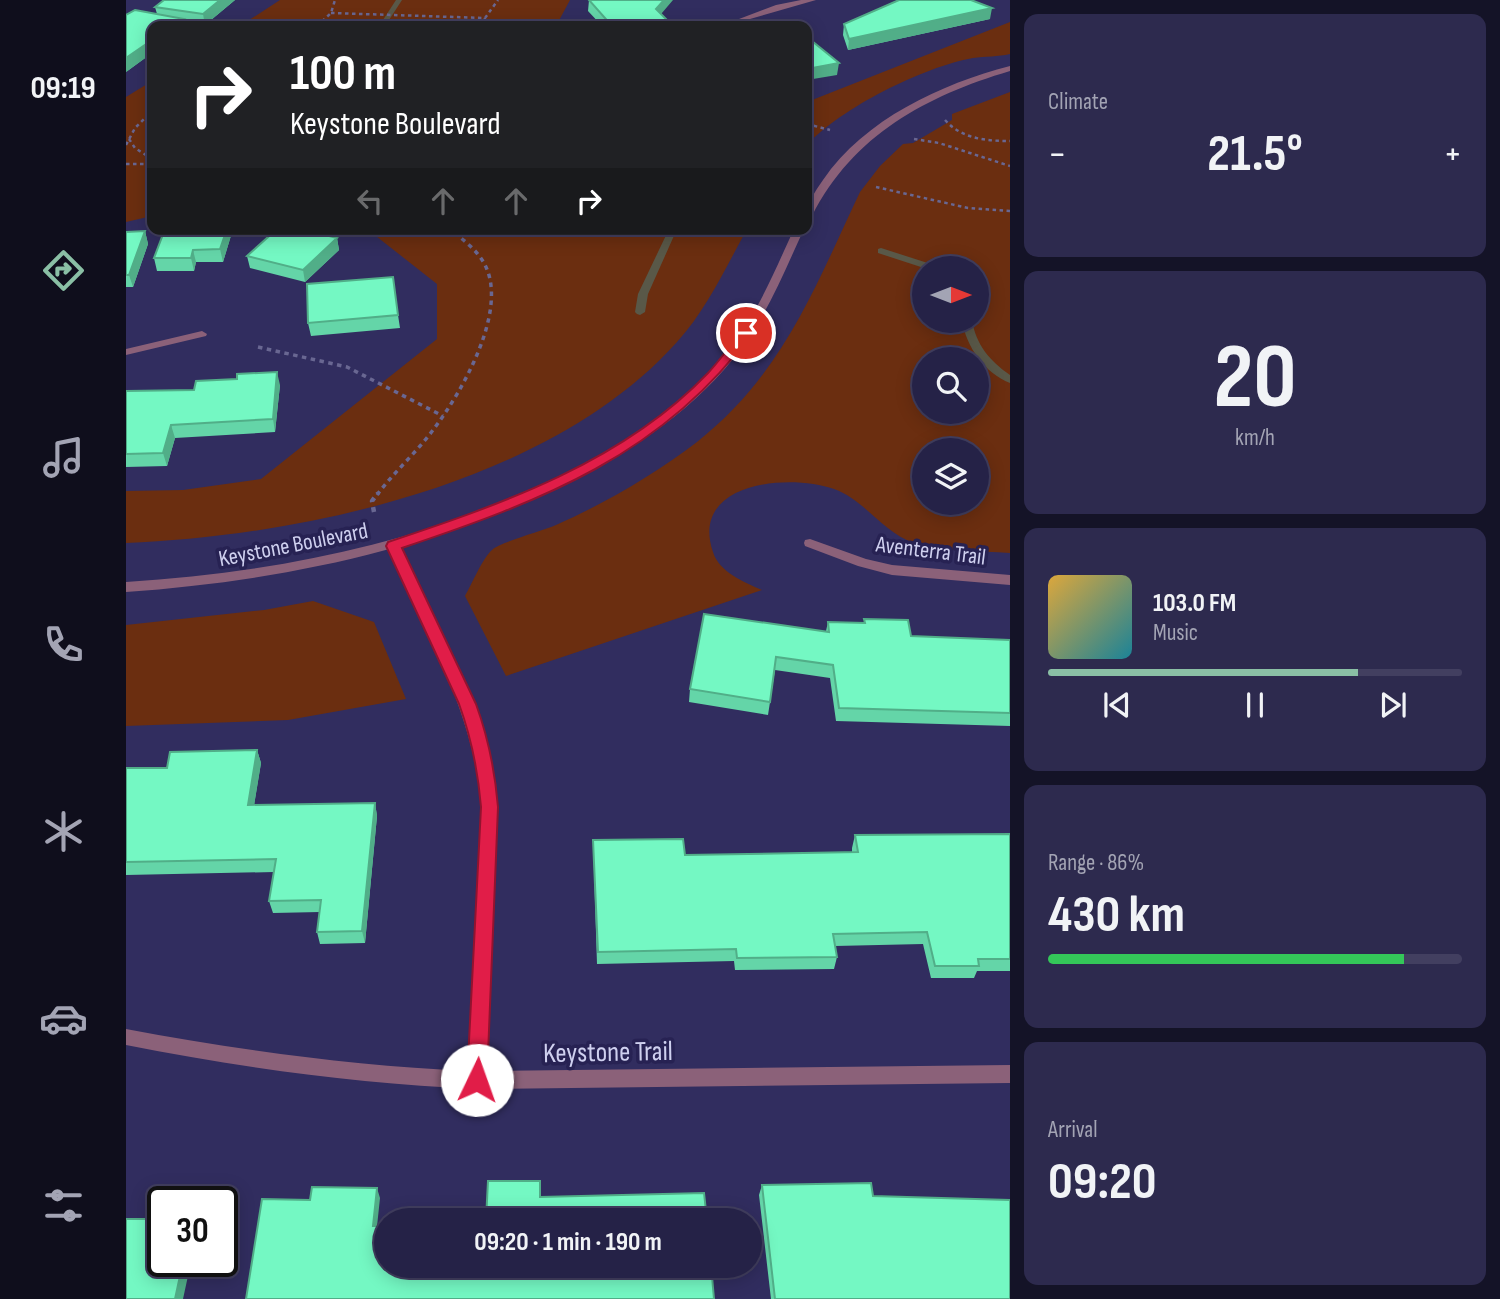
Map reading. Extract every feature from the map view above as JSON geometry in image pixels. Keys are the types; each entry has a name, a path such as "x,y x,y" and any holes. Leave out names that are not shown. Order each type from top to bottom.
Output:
{"street":[{"path":"743,19 812,0"},
{"path":"812,208 834,171 880,129 960,85 1010,68"},
{"name":"Keystone Boulevard","path":"126,587 254,575 394,546 482,517 599,463 662,421 714,375 732,354 761,307 796,235"},
{"path":"126,352 202,334"},
{"name":"Aventerra Trail","path":"810,543 863,564 892,570 1010,580"},
{"path":"394,546 477,729 487,779 490,807 477,1080"},
{"name":"Keystone Trail","path":"126,1037 232,1058 402,1078 477,1080 1010,1074"}],"path":[{"path":"322,21 331,13 335,0"},
{"path":"485,21 498,0"},
{"path":"331,13 485,18"},
{"path":"126,145 135,128 147,116"},
{"path":"945,120 950,127 967,135 991,141 1010,141"},
{"path":"812,125 830,130"},
{"path":"130,139 135,148 147,157"},
{"path":"914,139 939,143 1010,166"},
{"path":"126,164 147,162"},
{"path":"876,187 968,208 1010,211"},
{"path":"374,512 372,501 383,485 443,416 473,361 491,320 493,290 485,266 473,248 457,235"},
{"path":"258,347 347,368 443,416"}],"shaded area":[{"path":"280,0 570,0 559,21 248,21"},
{"path":"1010,22 1010,54 953,63 907,80 840,117 812,140 812,100"},
{"path":"147,84 147,217 126,222 126,97"},
{"path":"1010,92 1010,553 949,550 914,543 892,531 845,494 815,484 770,483 748,488 729,497 715,510 709,529 713,552 726,571 762,590 506,676 465,596 488,554 504,544 574,517 629,488 681,454 727,416 775,358 794,327 860,192 880,166 903,144 913,143 952,120 952,114"},
{"path":"375,235 744,235 707,302 688,329 625,391 563,431 495,465 422,492 346,513 270,528 196,538 126,543 126,491 183,490 261,479 437,339 437,284"},
{"path":"313,601 374,622 406,699 288,720 126,726 126,625 264,610"}],"building":[{"path":"164,0 220,0 203,14 155,7"},
{"path":"589,0 664,0 656,9 668,21 608,21"},
{"path":"899,0 971,0 992,8 849,39 844,24"},
{"path":"135,10 184,19 147,21 147,43 126,58 126,15"},
{"path":"812,41 839,63 812,68"},
{"path":"145,231 129,275 126,275 126,232"},
{"path":"163,235 225,235 220,249 193,250 191,258 154,258"},
{"path":"270,235 325,235 337,238 303,270 247,256"},
{"path":"393,277 398,315 308,323 307,284"},
{"path":"277,372 273,419 171,425 163,453 126,454 126,391 194,390 196,381 237,379 237,374"},
{"path":"704,614 829,632 828,622 908,620 911,636 1010,640 1010,713 839,708 833,665 776,657 770,702 690,689"},
{"path":"257,750 248,805 375,803 362,931 317,932 321,900 269,901 276,859 126,862 126,768 167,768 170,752"},
{"path":"1010,834 1010,959 978,959 979,966 935,966 927,932 833,934 837,957 737,958 736,949 598,952 593,840 683,839 685,855 858,852 855,835"},
{"path":"488,1181 540,1181 540,1197 704,1193 706,1208 487,1208"},
{"path":"871,1183 873,1196 1010,1200 1010,1299 775,1299 762,1185"},
{"path":"312,1187 377,1188 373,1226 374,1278 712,1278 714,1299 246,1299 262,1199 310,1200"},
{"path":"126,1219 147,1219 147,1277 180,1277 175,1299 126,1299"}],"waterway":[{"path":"386,21 399,0"},
{"path":"640,312 643,294 670,235"},
{"path":"881,251 912,261"},
{"path":"970,333 981,355 1010,380"}],"route":[{"path":"477,1080 490,807 487,779 477,729 394,546 499,510 599,463 662,421 691,396 714,375 746,333"}]}
